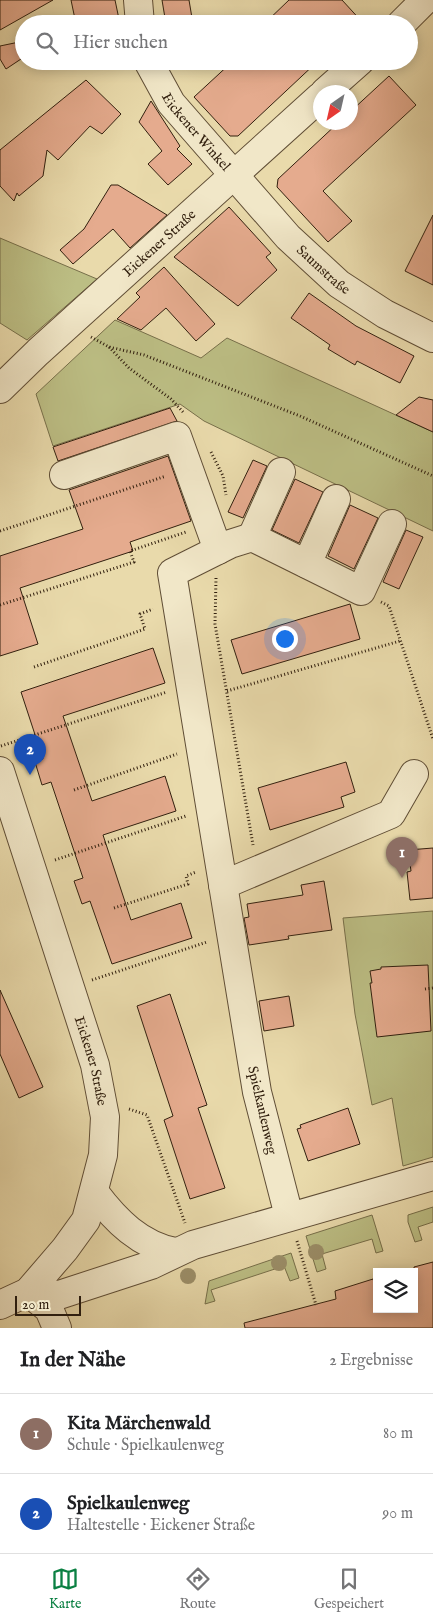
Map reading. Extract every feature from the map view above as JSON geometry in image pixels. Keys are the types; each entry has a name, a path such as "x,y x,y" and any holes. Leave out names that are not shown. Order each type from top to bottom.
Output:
{"street":[{"path":"410,15 425,0"},
{"name":"Eickener Winkel","path":"153,70 171,103 233,176"},
{"path":"333,85 350,70"},
{"name":"Eickener Straße","path":"0,389 313,103"},
{"name":"Saumstraße","path":"233,176 288,238 339,284 385,314 433,338"},
{"path":"64,475 177,436 209,524 214,552 252,537 280,472"},
{"path":"307,564 336,499"},
{"path":"252,537 361,591 392,524"},
{"name":"Spielkaulenweg","path":"214,552 172,573 257,1092 289,1216"},
{"name":"Eickener Straße","path":"0,770 95,1065 105,1117 103,1155 95,1193 86,1220 65,1249 28,1292"},
{"path":"222,874 257,871 392,814 414,774"},
{"path":"0,1305 28,1292 59,1295 151,1265 184,1248 289,1216 433,1176"},
{"path":"95,1193 109,1211 143,1241 157,1248 184,1248"},
{"path":"28,1292 49,1309 57,1328"}],"path":[{"path":"69,325 109,347 144,355 300,416 433,476"},
{"path":"109,347 129,368 171,399 184,412"},
{"path":"0,605 134,562 130,552 209,524 222,510 226,494 223,476 208,446"},
{"path":"0,531 172,474 175,483 192,478"},
{"path":"214,552 218,583 215,624 257,871"},
{"path":"361,591 389,606 433,739"},
{"path":"34,667 145,629 140,614 177,600"},
{"path":"226,691 400,641"},
{"path":"0,746 191,684"},
{"path":"74,790 201,746"},
{"path":"32,868 211,808"},
{"path":"114,908 188,884 186,876 222,874"},
{"path":"71,987 231,934"},
{"path":"425,989 433,988"},
{"path":"102,1101 147,1115 184,1248"},
{"path":"289,1216 316,1305"}],"green space":[{"path":"0,238 97,279 27,340 0,323"},
{"path":"115,320 201,358 227,338 433,432 433,531 204,421 180,404 53,446 36,394"},
{"path":"433,911 433,1157 403,1166 392,1098 372,1105 355,1014 343,918"},
{"path":"433,1207 433,1222 418,1227 422,1240 415,1242 408,1222 408,1215"},
{"path":"372,1215 383,1251 376,1253 372,1239 322,1254 326,1269 317,1272 306,1236"},
{"path":"291,1253 299,1278 290,1281 284,1266 211,1290 215,1301 205,1304 209,1281"}],"building":[{"path":"0,0 53,0 26,15 15,15 15,22 0,30"},
{"path":"71,0 115,0 118,15 74,15"},
{"path":"162,0 189,0 192,15 164,15"},
{"path":"289,0 342,0 356,15 273,15"},
{"path":"15,43 15,63 6,69 0,59 0,46"},
{"path":"223,70 308,70 238,136 230,136 194,97"},
{"path":"389,76 416,105 323,191 352,221 328,242 277,187 278,179 330,130 358,130 358,105"},
{"path":"86,80 121,114 102,134 90,126 58,160 47,150 43,176 19,196 17,193 14,201 0,186 0,150"},
{"path":"151,101 180,146 177,149 192,164 168,185 148,164 162,151 139,122"},
{"path":"111,185 118,185 167,215 130,248 113,229 73,264 60,250 84,229"},
{"path":"229,207 271,253 266,257 277,270 238,306 174,257"},
{"path":"433,215 433,285 405,271"},
{"path":"164,267 215,324 196,341 166,308 141,330 117,319 140,297 136,293"},
{"path":"309,293 356,326 414,356 400,383 357,361 355,365 328,349 330,345 291,318"},
{"path":"419,397 433,400 433,432 396,415"},
{"path":"170,408 177,421 58,461 53,447"},
{"path":"168,456 191,521 130,542 133,551 20,588 38,644 0,656 0,556 83,529 69,490"},
{"path":"253,460 267,466 243,518 228,512"},
{"path":"295,479 323,492 299,543 272,530"},
{"path":"350,505 378,518 354,569 328,556"},
{"path":"406,530 423,537 399,589 383,582"},
{"path":"350,604 360,639 242,674 231,640"},
{"path":"153,648 165,683 63,716 92,801 165,776 176,811 103,835 131,920 181,903 192,938 112,964 90,901 82,904 74,881 83,878 51,782 42,785 35,762 43,759 21,692"},
{"path":"346,762 355,792 341,797 344,807 270,830 258,788"},
{"path":"433,848 433,898 410,900 407,872 411,871 408,850"},
{"path":"324,881 332,930 288,936 289,939 249,945 244,918 249,917 247,904 303,895 301,885"},
{"path":"428,965 431,1031 377,1037 370,971 381,969 381,967"},
{"path":"0,990 43,1087 19,1098 0,1054"},
{"path":"170,994 207,1105 198,1108 225,1188 190,1199 164,1120 173,1116 137,1006"},
{"path":"289,996 294,1026 264,1031 259,1001"},
{"path":"348,1108 360,1144 308,1161 297,1129 301,1128 300,1125"},
{"path":"433,1262 433,1328 245,1328 244,1323 336,1299 335,1291 373,1279 373,1313 418,1313 418,1268 414,1267"}],"place":[{"name":"Spielkaulenweg","path":"30,775"},
{"name":"Kita Märchenwald","path":"402,878"}]}
